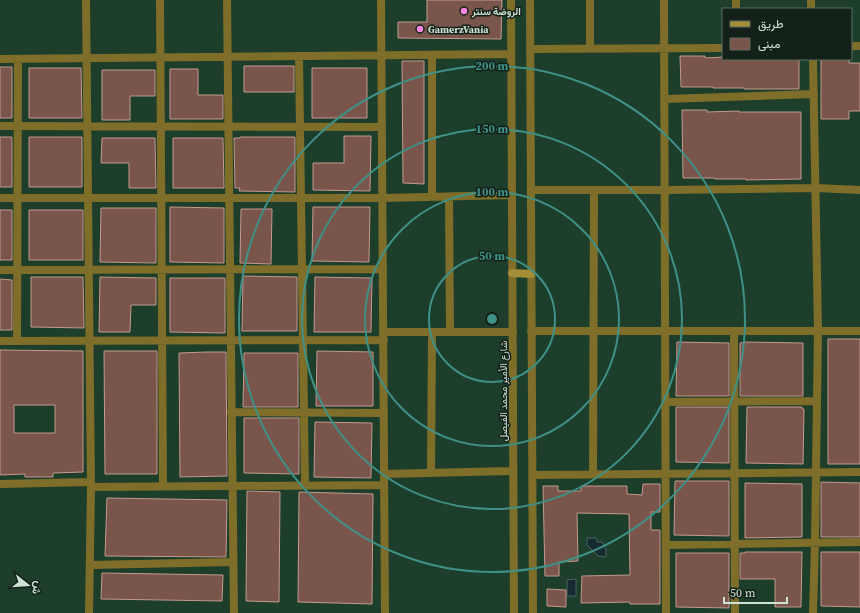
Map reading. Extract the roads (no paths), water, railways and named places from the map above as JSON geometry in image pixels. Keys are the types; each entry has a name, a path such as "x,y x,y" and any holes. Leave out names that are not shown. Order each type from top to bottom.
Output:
{"street":[{"path":"86,0 91,484 89,613"},
{"path":"160,0 164,486"},
{"path":"227,0 234,613"},
{"path":"382,0 385,613"},
{"name":"شارع الأمير محمد الفيصل","path":"511,0 514,613"},
{"path":"530,0 533,613"},
{"path":"590,0 590,48"},
{"path":"664,0 666,613"},
{"path":"530,48 722,48"},
{"path":"0,59 512,54"},
{"path":"432,55 432,197"},
{"path":"299,56 305,486"},
{"path":"17,341 18,59"},
{"path":"813,60 818,330 813,613"},
{"path":"665,99 814,94"},
{"path":"0,126 382,127"},
{"path":"531,190 816,188 860,190"},
{"path":"593,474 594,190"},
{"path":"0,198 383,198 512,195"},
{"path":"449,196 450,332"},
{"path":"0,270 383,269"},
{"path":"512,273 531,274"},
{"path":"531,332 860,330"},
{"path":"734,331 735,613"},
{"path":"432,332 432,473"},
{"path":"0,341 303,341 432,332 513,332"},
{"path":"666,402 816,402"},
{"path":"231,412 384,414"},
{"path":"384,474 513,471"},
{"path":"532,474 734,474 860,472"},
{"path":"0,484 164,486 384,485"},
{"path":"666,545 860,542"},
{"path":"90,565 233,562"}],"water":[{"path":"587,538 596,538 597,542 602,542 606,549 606,557 598,556 587,545"},
{"path":"576,579 576,596 567,596 567,580"}],"place":[{"name":"الروضة سنتر","path":"464,11"},
{"name":"GamerzVania","path":"420,29"}]}
